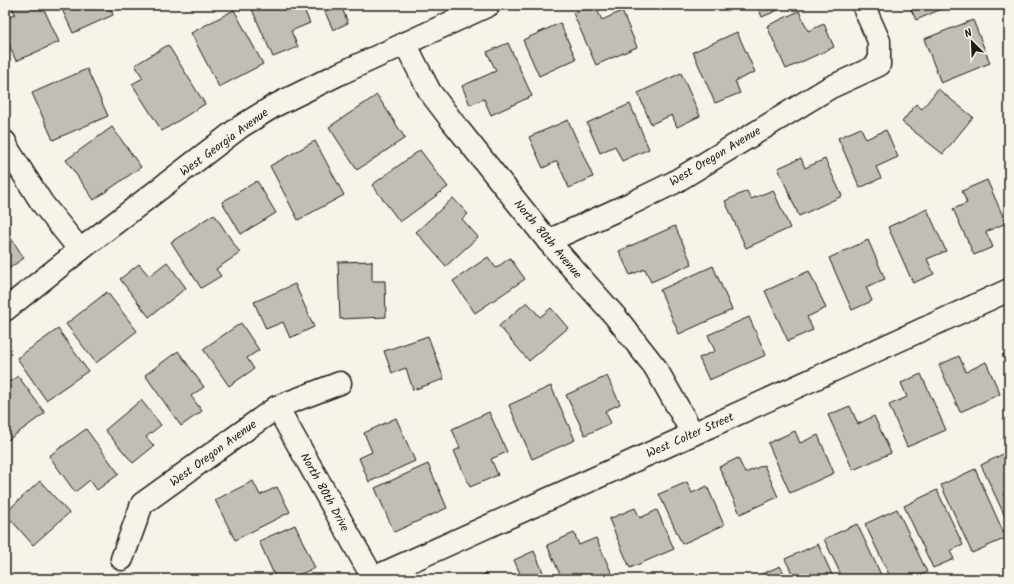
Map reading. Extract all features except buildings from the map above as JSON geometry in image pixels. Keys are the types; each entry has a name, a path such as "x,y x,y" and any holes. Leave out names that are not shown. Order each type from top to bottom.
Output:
{"street":[{"name":"West Georgia Avenue","path":"5,310 80,250 240,127 274,106 339,74 489,5"},
{"name":"West Oregon Avenue","path":"548,241 632,204 673,183 829,88 880,65 879,41 863,5"},
{"name":"North 80th Avenue","path":"405,43 430,92 452,121 548,241 615,316 655,367 692,434"},
{"path":"5,142 9,151 42,203 80,250"},
{"name":"West Colter Street","path":"372,578 1009,290"},
{"name":"West Oregon Avenue","path":"122,559 142,504 277,407 340,383"},
{"name":"North 80th Drive","path":"277,407 372,578"}]}
